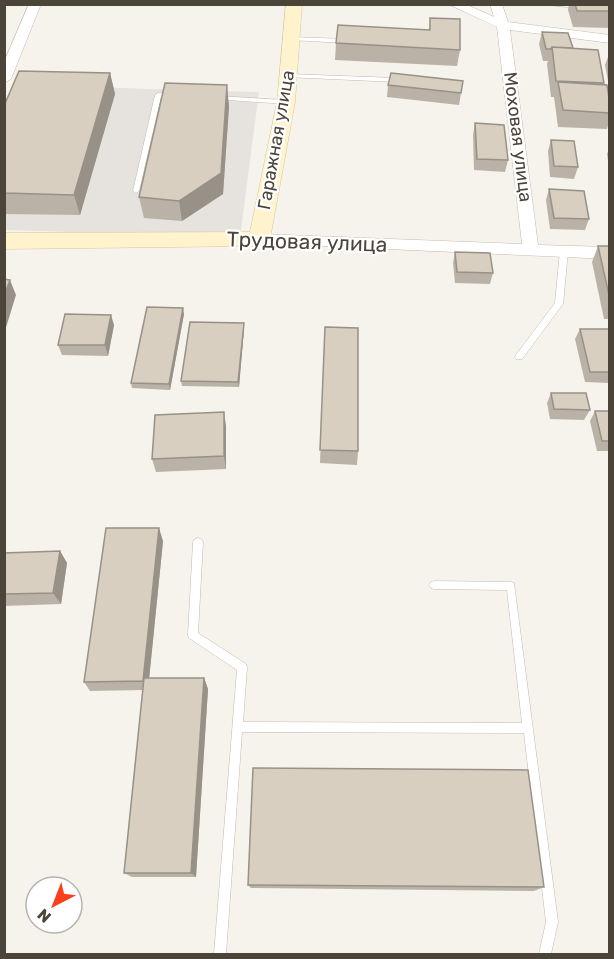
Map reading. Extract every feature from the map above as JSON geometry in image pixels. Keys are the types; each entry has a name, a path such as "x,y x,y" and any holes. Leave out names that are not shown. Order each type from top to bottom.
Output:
{"street":[{"path":"4,79 35,4"},
{"name":"Гаражная улица","path":"259,238 286,102 294,4"},
{"path":"454,4 503,25 609,39"},
{"name":"Моховая улица","path":"496,4 503,25 531,250"},
{"name":"Трудовая улица","path":"4,241 259,238 609,253"}],"lane":[{"path":"538,4 586,7"},
{"path":"291,39 360,42"},
{"path":"288,76 396,81"},
{"path":"136,191 158,95 182,96"},
{"path":"205,98 286,102"},
{"path":"519,357 559,304 564,251"},
{"path":"198,542 193,635 242,668 220,954"},
{"path":"434,585 511,586 552,922 545,954"},
{"path":"237,727 528,728"}],"shaded area":[{"path":"20,85 259,92 240,237 5,230 5,123"}],"building":[{"path":"575,4 609,4 609,11 577,11"},
{"path":"430,18 460,19 460,50 336,43 338,25 430,30"},
{"path":"542,32 568,33 573,48 546,49"},
{"path":"552,47 598,50 604,83 556,81"},
{"path":"19,71 110,73 74,195 4,193 4,106"},
{"path":"391,73 463,81 461,93 388,85"},
{"path":"558,82 607,85 609,113 563,110"},
{"path":"165,83 227,85 221,173 179,201 139,197"},
{"path":"475,123 504,125 508,160 477,159"},
{"path":"551,140 574,141 578,167 554,166"},
{"path":"549,189 584,191 589,219 554,218"},
{"path":"598,246 609,246 609,295"},
{"path":"455,252 490,253 493,273 457,272"},
{"path":"4,279 10,280 4,296"},
{"path":"147,307 183,308 169,384 131,383"},
{"path":"65,314 111,315 105,345 58,345"},
{"path":"190,322 244,323 238,382 181,381"},
{"path":"325,327 358,328 358,451 320,450"},
{"path":"580,329 609,329 609,372 590,372"},
{"path":"551,393 586,393 590,410 554,409"},
{"path":"595,411 609,411 609,441 602,441"},
{"path":"224,412 224,456 152,459 155,415"},
{"path":"106,528 159,528 143,681 84,682"},
{"path":"60,551 53,593 4,594 4,553"},
{"path":"144,678 204,678 191,873 124,873"},
{"path":"253,768 528,770 544,887 248,885"}]}
